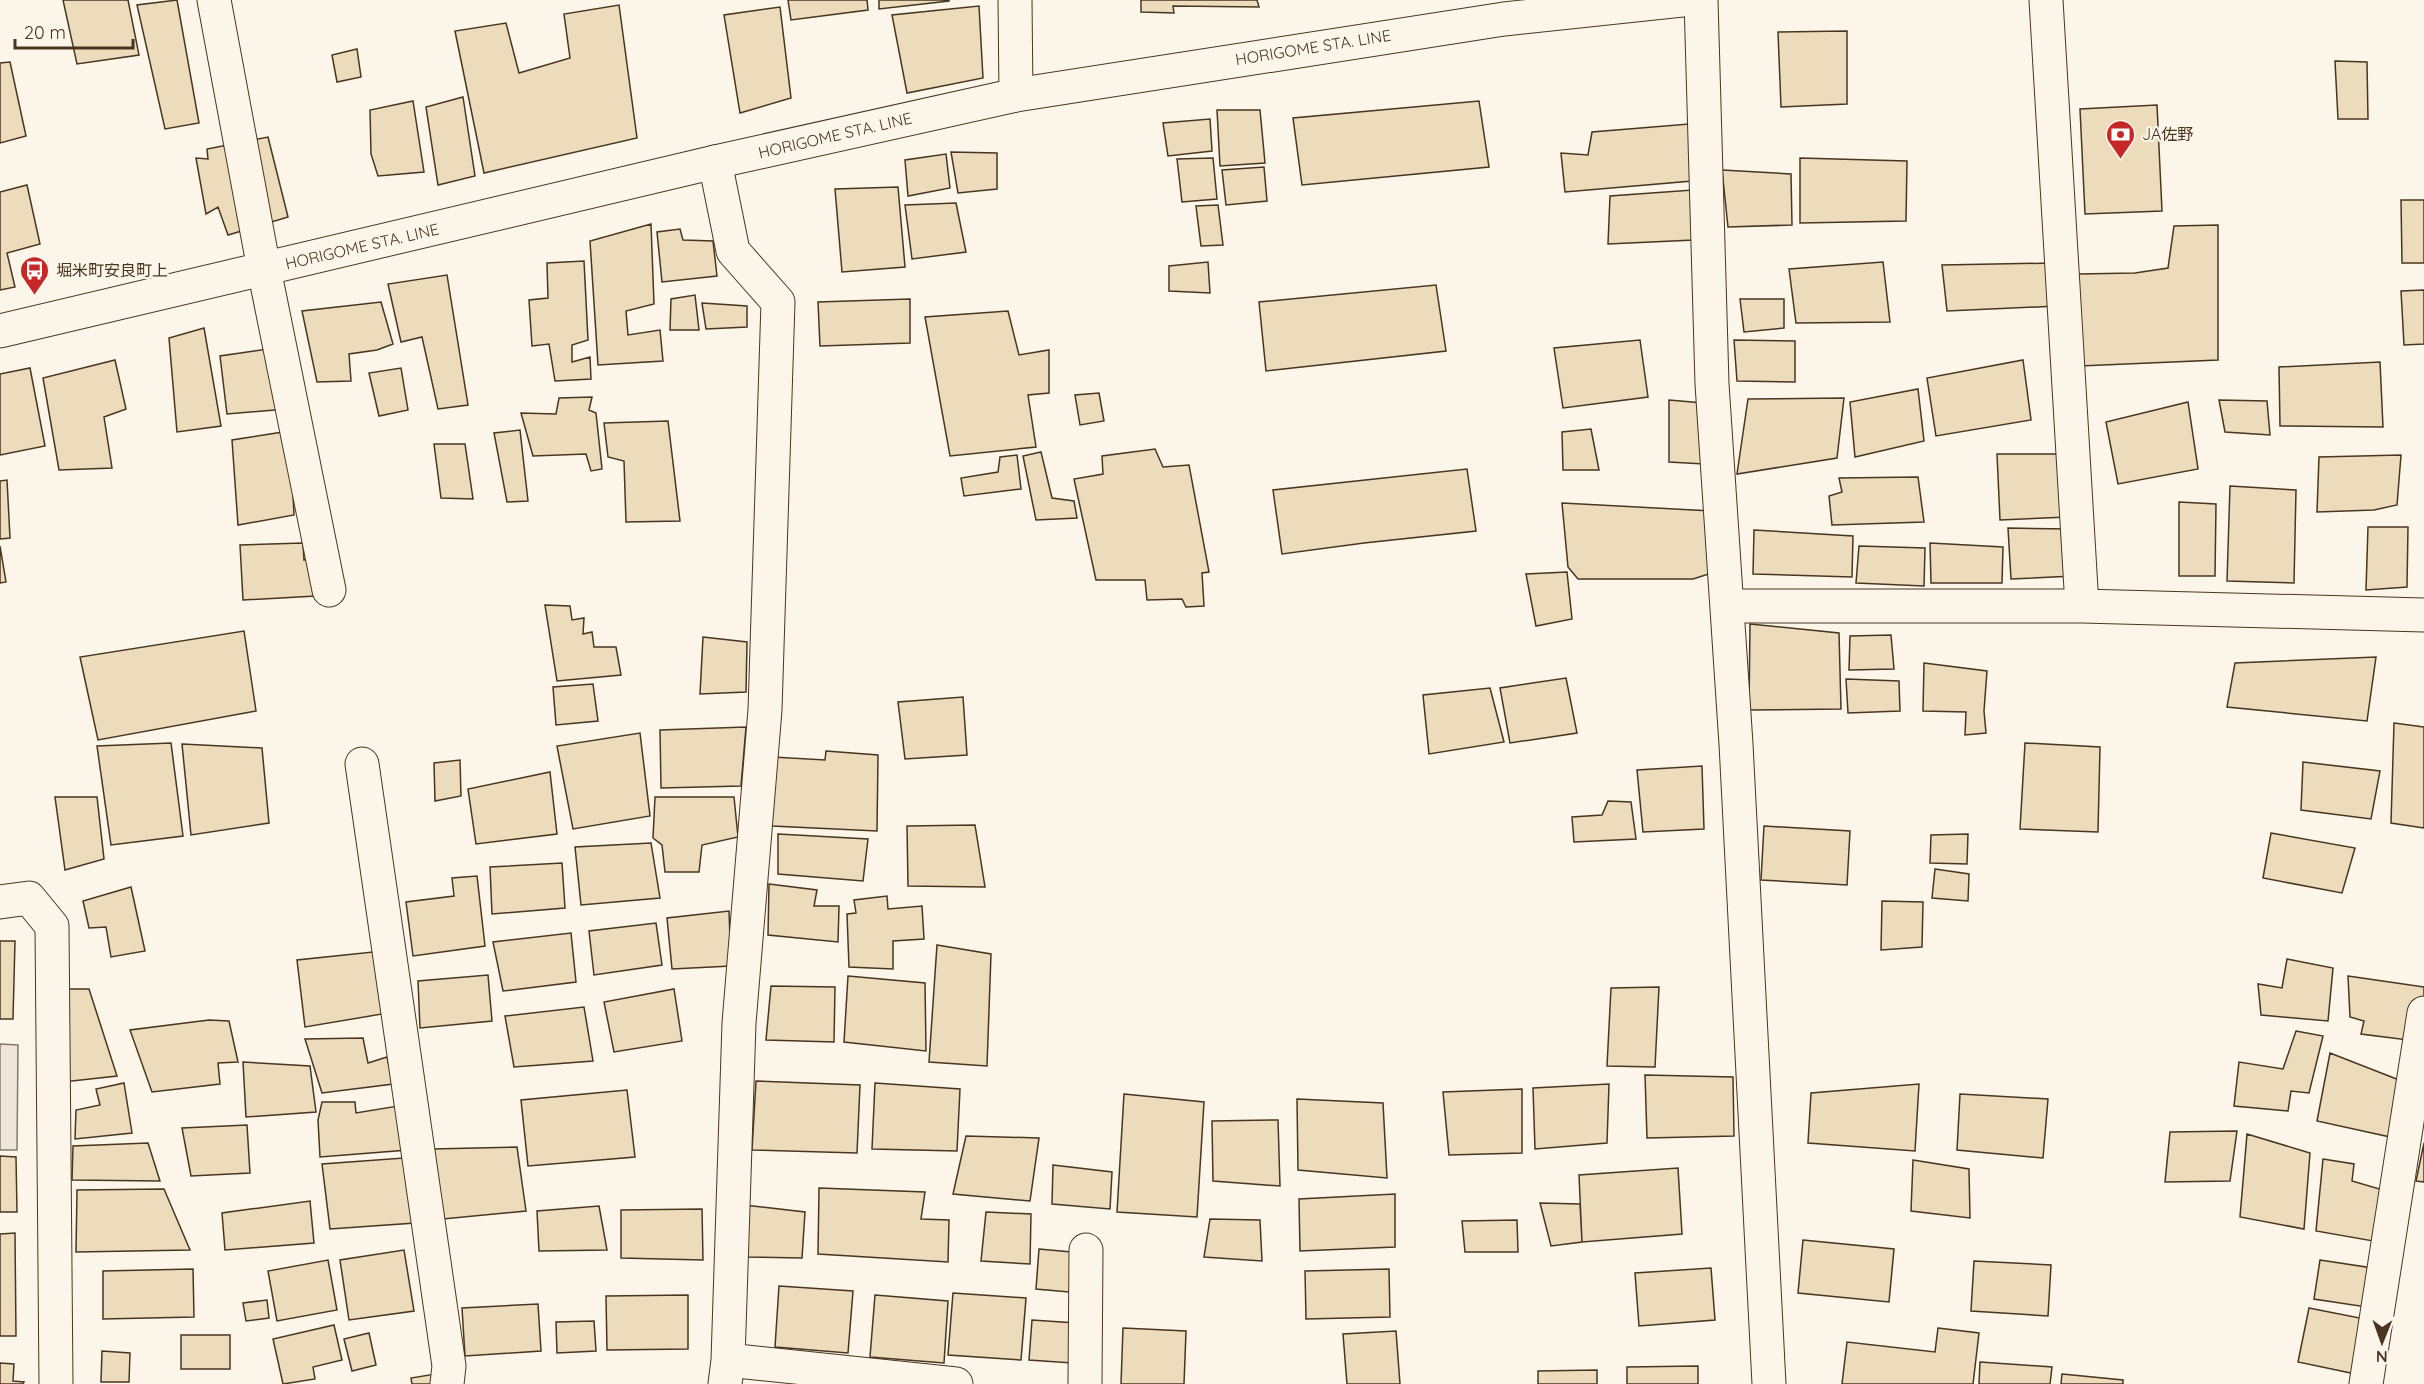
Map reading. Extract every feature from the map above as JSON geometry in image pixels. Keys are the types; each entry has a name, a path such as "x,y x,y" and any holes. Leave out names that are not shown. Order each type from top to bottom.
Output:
{"street":[{"path":"214,0 264,269 329,590"},
{"path":"1015,0 1016,94"},
{"name":"HORIGOME STA. LINE","path":"0,331 715,162 1016,94 1504,19 1682,0"},
{"path":"1701,0 1712,384 1736,744 1769,1384"},
{"path":"2046,0 2082,606"},
{"path":"715,162 733,251 778,302 765,710 739,1023 726,1372 956,1384"},
{"path":"1727,606 2082,606 2424,615"},
{"path":"362,764 449,1366 447,1384"},
{"path":"0,902 29,898 52,926 56,1384"},
{"path":"2366,1384 2421,1051 2424,1013"},
{"path":"1085,1384 1086,1250"}],"shaded area":[{"path":"0,1044 18,1045 17,1150 0,1150"}],"building":[{"path":"63,0 128,0 139,55 77,64"},
{"path":"177,0 199,123 165,129 137,5"},
{"path":"788,0 867,0 868,10 791,20"},
{"path":"879,0 949,0 949,1 879,9"},
{"path":"1141,0 1257,0 1259,7 1173,6 1174,13 1141,12"},
{"path":"619,5 637,138 484,173 455,31 506,23 519,73 570,58 564,14"},
{"path":"979,6 983,78 907,93 892,15"},
{"path":"780,7 791,98 740,113 724,15"},
{"path":"1847,31 1847,104 1781,107 1778,32"},
{"path":"357,49 361,77 337,82 332,55"},
{"path":"2335,61 2367,62 2368,119 2338,119"},
{"path":"10,62 26,136 0,143 0,63"},
{"path":"463,97 475,176 438,185 426,107"},
{"path":"413,101 424,172 378,176 371,154 370,110"},
{"path":"1479,101 1489,167 1302,185 1293,118"},
{"name":"JA佐野","path":"2157,105 2162,211 2085,214 2080,109"},
{"path":"1217,110 1260,110 1265,163 1220,166"},
{"path":"1210,119 1212,151 1168,156 1163,123"},
{"path":"1689,124 1692,181 1565,192 1561,153 1588,155 1592,132"},
{"path":"268,137 288,217 228,235 218,207 206,214 196,158 208,159 207,149"},
{"path":"951,152 997,153 997,189 958,193"},
{"path":"946,154 950,188 908,196 905,160"},
{"path":"1213,158 1217,199 1182,202 1177,159"},
{"path":"1800,158 1907,161 1906,221 1800,223"},
{"path":"1264,167 1267,201 1226,205 1222,170"},
{"path":"1722,170 1791,174 1792,225 1728,227"},
{"path":"27,185 40,244 7,253 15,287 0,290 0,192"},
{"path":"898,187 905,267 842,272 835,189"},
{"path":"1693,190 1694,240 1608,244 1610,196"},
{"path":"2401,200 2424,200 2424,263 2402,263"},
{"path":"956,203 966,252 912,259 905,205"},
{"path":"1218,205 1223,245 1201,246 1196,206"},
{"path":"651,224 654,304 626,311 628,335 660,330 663,361 598,365 590,241"},
{"path":"2218,225 2218,360 2080,366 2078,274 2135,273 2168,268 2174,226"},
{"path":"680,229 683,240 713,241 717,276 662,282 657,232"},
{"path":"584,261 588,340 572,345 572,362 590,357 591,379 555,381 549,344 532,346 529,300 548,298 547,263"},
{"path":"1208,262 1210,293 1169,291 1169,266"},
{"path":"1883,262 1890,322 1796,323 1789,269"},
{"path":"2055,263 2057,306 1947,311 1942,265"},
{"path":"447,275 468,405 438,409 422,337 401,342 388,284"},
{"path":"1436,285 1446,351 1266,371 1259,302"},
{"path":"2424,290 2424,344 2404,345 2401,291"},
{"path":"695,295 699,330 670,330 671,299"},
{"path":"910,299 910,343 820,346 818,302"},
{"path":"1740,299 1784,299 1784,328 1744,332"},
{"path":"381,302 393,344 377,350 349,354 351,381 317,382 302,311"},
{"path":"702,303 747,306 747,327 706,329"},
{"path":"1008,311 1019,355 1049,350 1049,393 1028,395 1036,447 950,456 925,317"},
{"path":"204,328 221,426 177,432 169,338"},
{"path":"1640,340 1648,397 1563,408 1554,348"},
{"path":"1734,340 1795,341 1795,382 1737,381"},
{"path":"289,346 298,408 227,414 220,356"},
{"path":"115,360 126,409 104,417 112,468 59,470 43,378"},
{"path":"2023,360 2031,420 1936,436 1927,378"},
{"path":"2380,362 2383,427 2280,426 2279,367"},
{"path":"30,368 45,446 0,455 0,374"},
{"path":"401,368 408,410 379,416 369,373"},
{"path":"1918,389 1924,441 1855,457 1850,402"},
{"path":"1099,393 1104,421 1080,425 1075,395"},
{"path":"592,397 589,410 596,413 602,469 591,471 586,454 533,456 521,413 556,414 559,398"},
{"path":"1844,398 1837,458 1737,474 1748,399"},
{"path":"1669,400 1703,403 1704,464 1669,462"},
{"path":"2219,400 2267,401 2270,435 2225,432"},
{"path":"2188,402 2198,469 2118,484 2106,422"},
{"path":"668,421 680,521 626,522 624,461 608,457 604,423"},
{"path":"309,428 293,494 294,515 238,525 232,440"},
{"path":"1591,429 1599,470 1563,470 1562,432"},
{"path":"520,430 528,501 507,502 494,433"},
{"path":"434,444 465,444 473,499 441,498"},
{"path":"1155,449 1163,467 1189,465 1209,572 1202,573 1204,606 1186,607 1182,599 1147,600 1145,580 1096,580 1074,479 1103,474 1102,456"},
{"path":"1041,452 1052,498 1074,501 1077,518 1036,520 1023,456"},
{"path":"1997,454 2065,454 2068,517 2000,520"},
{"path":"1017,455 1021,489 964,496 961,478 998,472 1000,457"},
{"path":"2401,455 2397,505 2374,510 2317,512 2319,457"},
{"path":"1467,469 1476,531 1282,554 1273,490"},
{"path":"1918,477 1924,522 1832,525 1829,496 1842,492 1839,478"},
{"path":"7,480 10,538 0,539 0,481"},
{"path":"2230,486 2296,490 2294,583 2227,581"},
{"path":"2179,502 2216,504 2215,576 2179,576"},
{"path":"1562,503 1712,511 1712,573 1693,579 1578,579 1568,567"},
{"path":"2368,527 2408,527 2407,587 2366,590"},
{"path":"2008,528 2070,529 2074,576 2011,579"},
{"path":"1754,530 1853,536 1852,577 1753,574"},
{"path":"303,543 304,560 332,553 333,595 243,600 240,545"},
{"path":"1930,543 2003,547 2002,583 1931,583"},
{"path":"0,546 6,582 0,583"},
{"path":"1859,546 1925,548 1924,586 1856,583"},
{"path":"1567,572 1572,619 1536,626 1526,574"},
{"path":"545,605 570,606 572,620 584,618 583,634 592,632 594,647 616,647 621,675 557,681"},
{"path":"1750,624 1839,633 1841,709 1749,710"},
{"path":"244,631 256,711 98,740 80,657"},
{"path":"1891,635 1894,669 1849,670 1850,636"},
{"path":"703,637 747,642 746,692 700,694"},
{"path":"2376,657 2367,721 2227,707 2235,663"},
{"path":"1924,663 1987,671 1984,711 1986,733 1965,735 1966,712 1923,711"},
{"path":"1566,678 1577,733 1510,743 1500,688"},
{"path":"1846,679 1899,681 1900,711 1848,713"},
{"path":"593,684 598,721 556,725 553,687"},
{"path":"1490,688 1504,742 1429,754 1423,695"},
{"path":"963,697 967,755 905,759 898,702"},
{"path":"2394,723 2424,727 2424,828 2391,823"},
{"path":"746,727 741,786 661,788 660,730"},
{"path":"640,733 650,816 573,829 557,746"},
{"path":"171,743 183,836 111,845 97,746"},
{"path":"2025,743 2100,747 2098,832 2020,829"},
{"path":"182,744 262,748 269,823 191,835"},
{"path":"826,751 878,755 877,831 772,826 773,757 825,760"},
{"path":"460,760 461,796 435,801 434,763"},
{"path":"2303,762 2380,771 2371,819 2301,810"},
{"path":"1702,766 1704,829 1643,832 1637,770"},
{"path":"550,772 557,834 476,844 468,789"},
{"path":"55,797 97,797 104,859 65,870"},
{"path":"655,797 734,797 738,837 702,845 699,872 665,872 662,845 653,838"},
{"path":"1608,801 1631,802 1636,839 1574,842 1572,817 1602,815"},
{"path":"975,825 985,887 908,886 907,826"},
{"path":"1764,826 1850,831 1847,885 1761,880"},
{"path":"2271,833 2355,848 2342,893 2263,878"},
{"path":"778,834 868,839 863,881 778,874"},
{"path":"1968,834 1967,864 1930,863 1931,835"},
{"path":"651,843 660,898 581,905 575,847"},
{"path":"562,863 565,908 492,914 490,867"},
{"path":"1935,869 1969,874 1968,901 1932,898"},
{"path":"477,876 485,946 413,956 406,902 454,896 452,878"},
{"path":"769,884 817,890 814,906 839,906 838,942 768,935"},
{"path":"131,887 145,951 111,957 106,927 89,928 83,901"},
{"path":"887,896 888,909 922,906 924,939 893,941 893,969 849,967 847,914 856,913 854,900"},
{"path":"1882,901 1923,902 1922,947 1881,950"},
{"path":"729,911 731,966 672,969 667,918"},
{"path":"656,923 662,965 594,975 589,931"},
{"path":"571,933 576,982 503,991 493,942"},
{"path":"0,941 15,941 13,1019 0,1019"},
{"path":"937,945 991,954 987,1066 929,1062"},
{"path":"373,952 382,1014 305,1027 297,960"},
{"path":"2287,959 2333,968 2328,1021 2261,1015 2258,984 2282,988"},
{"path":"488,975 492,1021 420,1028 418,981"},
{"path":"848,976 925,983 926,1051 844,1042"},
{"path":"2348,976 2424,987 2424,1011 2416,1041 2361,1034 2364,1021 2350,1017"},
{"path":"771,986 835,987 834,1042 766,1040"},
{"path":"1659,987 1655,1067 1607,1066 1611,988"},
{"path":"64,989 89,989 117,1076 63,1082"},
{"path":"674,989 682,1041 614,1052 604,1002"},
{"path":"584,1007 593,1061 514,1067 505,1016"},
{"path":"209,1020 229,1021 238,1062 218,1063 220,1084 152,1092 130,1030"},
{"path":"2296,1031 2323,1036 2309,1093 2291,1091 2288,1111 2234,1106 2239,1062 2283,1069"},
{"path":"363,1038 368,1063 387,1057 393,1084 322,1093 305,1039"},
{"path":"2330,1053 2417,1087 2404,1140 2317,1121"},
{"path":"243,1062 310,1066 316,1112 246,1117"},
{"path":"1645,1075 1733,1077 1734,1136 1647,1138"},
{"path":"756,1081 860,1085 857,1153 752,1150"},
{"path":"124,1083 132,1133 75,1139 76,1110 100,1105 96,1089"},
{"path":"875,1083 960,1089 957,1151 872,1149"},
{"path":"1609,1084 1607,1143 1535,1149 1533,1088"},
{"path":"1919,1084 1915,1151 1808,1143 1811,1093"},
{"path":"1522,1089 1522,1153 1449,1155 1443,1092"},
{"path":"627,1090 635,1157 528,1166 521,1100"},
{"path":"1124,1094 1204,1102 1197,1217 1117,1212"},
{"path":"1960,1094 2048,1099 2043,1158 1957,1150"},
{"path":"1297,1099 1383,1103 1387,1178 1298,1170"},
{"path":"322,1102 355,1102 356,1113 404,1105 408,1150 320,1157 318,1120"},
{"path":"1278,1120 1280,1186 1213,1181 1212,1121"},
{"path":"247,1125 250,1173 191,1176 182,1128"},
{"path":"2237,1131 2230,1181 2165,1182 2170,1132"},
{"path":"2247,1134 2310,1153 2304,1229 2240,1217"},
{"path":"966,1136 1039,1138 1030,1201 953,1194"},
{"path":"148,1143 160,1181 72,1180 73,1146"},
{"path":"2424,1143 2424,1182 2416,1181"},
{"path":"517,1147 526,1211 443,1219 432,1149"},
{"path":"0,1156 16,1157 17,1212 0,1212"},
{"path":"404,1158 415,1223 330,1229 322,1164"},
{"path":"2323,1159 2354,1164 2352,1181 2400,1195 2390,1244 2316,1231"},
{"path":"1913,1160 1969,1169 1970,1218 1911,1211"},
{"path":"1053,1165 1112,1172 1110,1209 1052,1204"},
{"path":"1678,1168 1682,1234 1582,1242 1579,1175"},
{"path":"819,1188 925,1192 921,1219 949,1220 948,1262 818,1254"},
{"path":"164,1189 190,1250 76,1252 77,1190"},
{"path":"1395,1194 1395,1247 1300,1251 1299,1199"},
{"path":"310,1201 314,1243 225,1250 222,1213"},
{"path":"1540,1203 1580,1204 1582,1242 1551,1246"},
{"path":"744,1205 805,1212 802,1258 745,1257"},
{"path":"599,1206 607,1250 539,1251 537,1211"},
{"path":"702,1209 703,1260 621,1258 621,1210"},
{"path":"986,1212 1031,1214 1030,1264 981,1261"},
{"path":"1210,1219 1260,1220 1262,1261 1204,1257"},
{"path":"1517,1220 1518,1252 1465,1252 1462,1221"},
{"path":"15,1233 16,1336 0,1336 0,1234"},
{"path":"1803,1240 1894,1249 1889,1302 1798,1293"},
{"path":"1039,1249 1082,1253 1080,1293 1036,1289"},
{"path":"404,1250 414,1311 349,1320 340,1260"},
{"path":"328,1260 337,1310 277,1321 268,1271"},
{"path":"2320,1260 2379,1269 2373,1308 2314,1299"},
{"path":"1974,1261 2051,1265 2048,1316 1971,1311"},
{"path":"1711,1268 1715,1320 1639,1326 1635,1273"},
{"path":"193,1269 194,1317 103,1319 103,1271"},
{"path":"1389,1269 1390,1317 1306,1319 1305,1271"},
{"path":"779,1286 853,1291 848,1353 775,1347"},
{"path":"953,1293 1026,1298 1021,1360 948,1355"},
{"path":"688,1295 688,1349 607,1350 606,1296"},
{"path":"875,1295 948,1301 944,1363 870,1357"},
{"path":"267,1300 269,1318 246,1321 243,1303"},
{"path":"538,1304 541,1351 465,1356 462,1308"},
{"path":"2309,1308 2380,1322 2370,1377 2298,1362"},
{"path":"1032,1320 1076,1323 1072,1363 1029,1360"},
{"path":"594,1321 596,1351 557,1353 556,1322"},
{"path":"334,1325 342,1360 313,1367 315,1379 283,1384 273,1339"},
{"path":"1123,1328 1186,1331 1184,1384 1121,1384"},
{"path":"1938,1328 1979,1333 1973,1384 1842,1384 1847,1342 1935,1352"},
{"path":"1396,1331 1400,1384 1347,1384 1343,1334"},
{"path":"369,1333 376,1365 352,1371 344,1339"},
{"path":"181,1335 230,1335 230,1369 181,1369"},
{"path":"102,1351 130,1353 129,1382 101,1382"},
{"path":"1980,1362 2052,1367 2050,1384 1979,1384"},
{"path":"0,1363 14,1364 13,1381 24,1382 23,1384 0,1384"},
{"path":"1698,1366 1698,1384 1627,1384 1627,1367"},
{"path":"1597,1370 1597,1384 1538,1384 1538,1371"},
{"path":"435,1374 436,1384 412,1384 411,1378"},
{"path":"2062,1374 2123,1380 2123,1384 2061,1384"}],"place":[{"name":"JA佐野","path":"2121,160"},
{"name":"堀米町安良町上","path":"35,296"}]}
